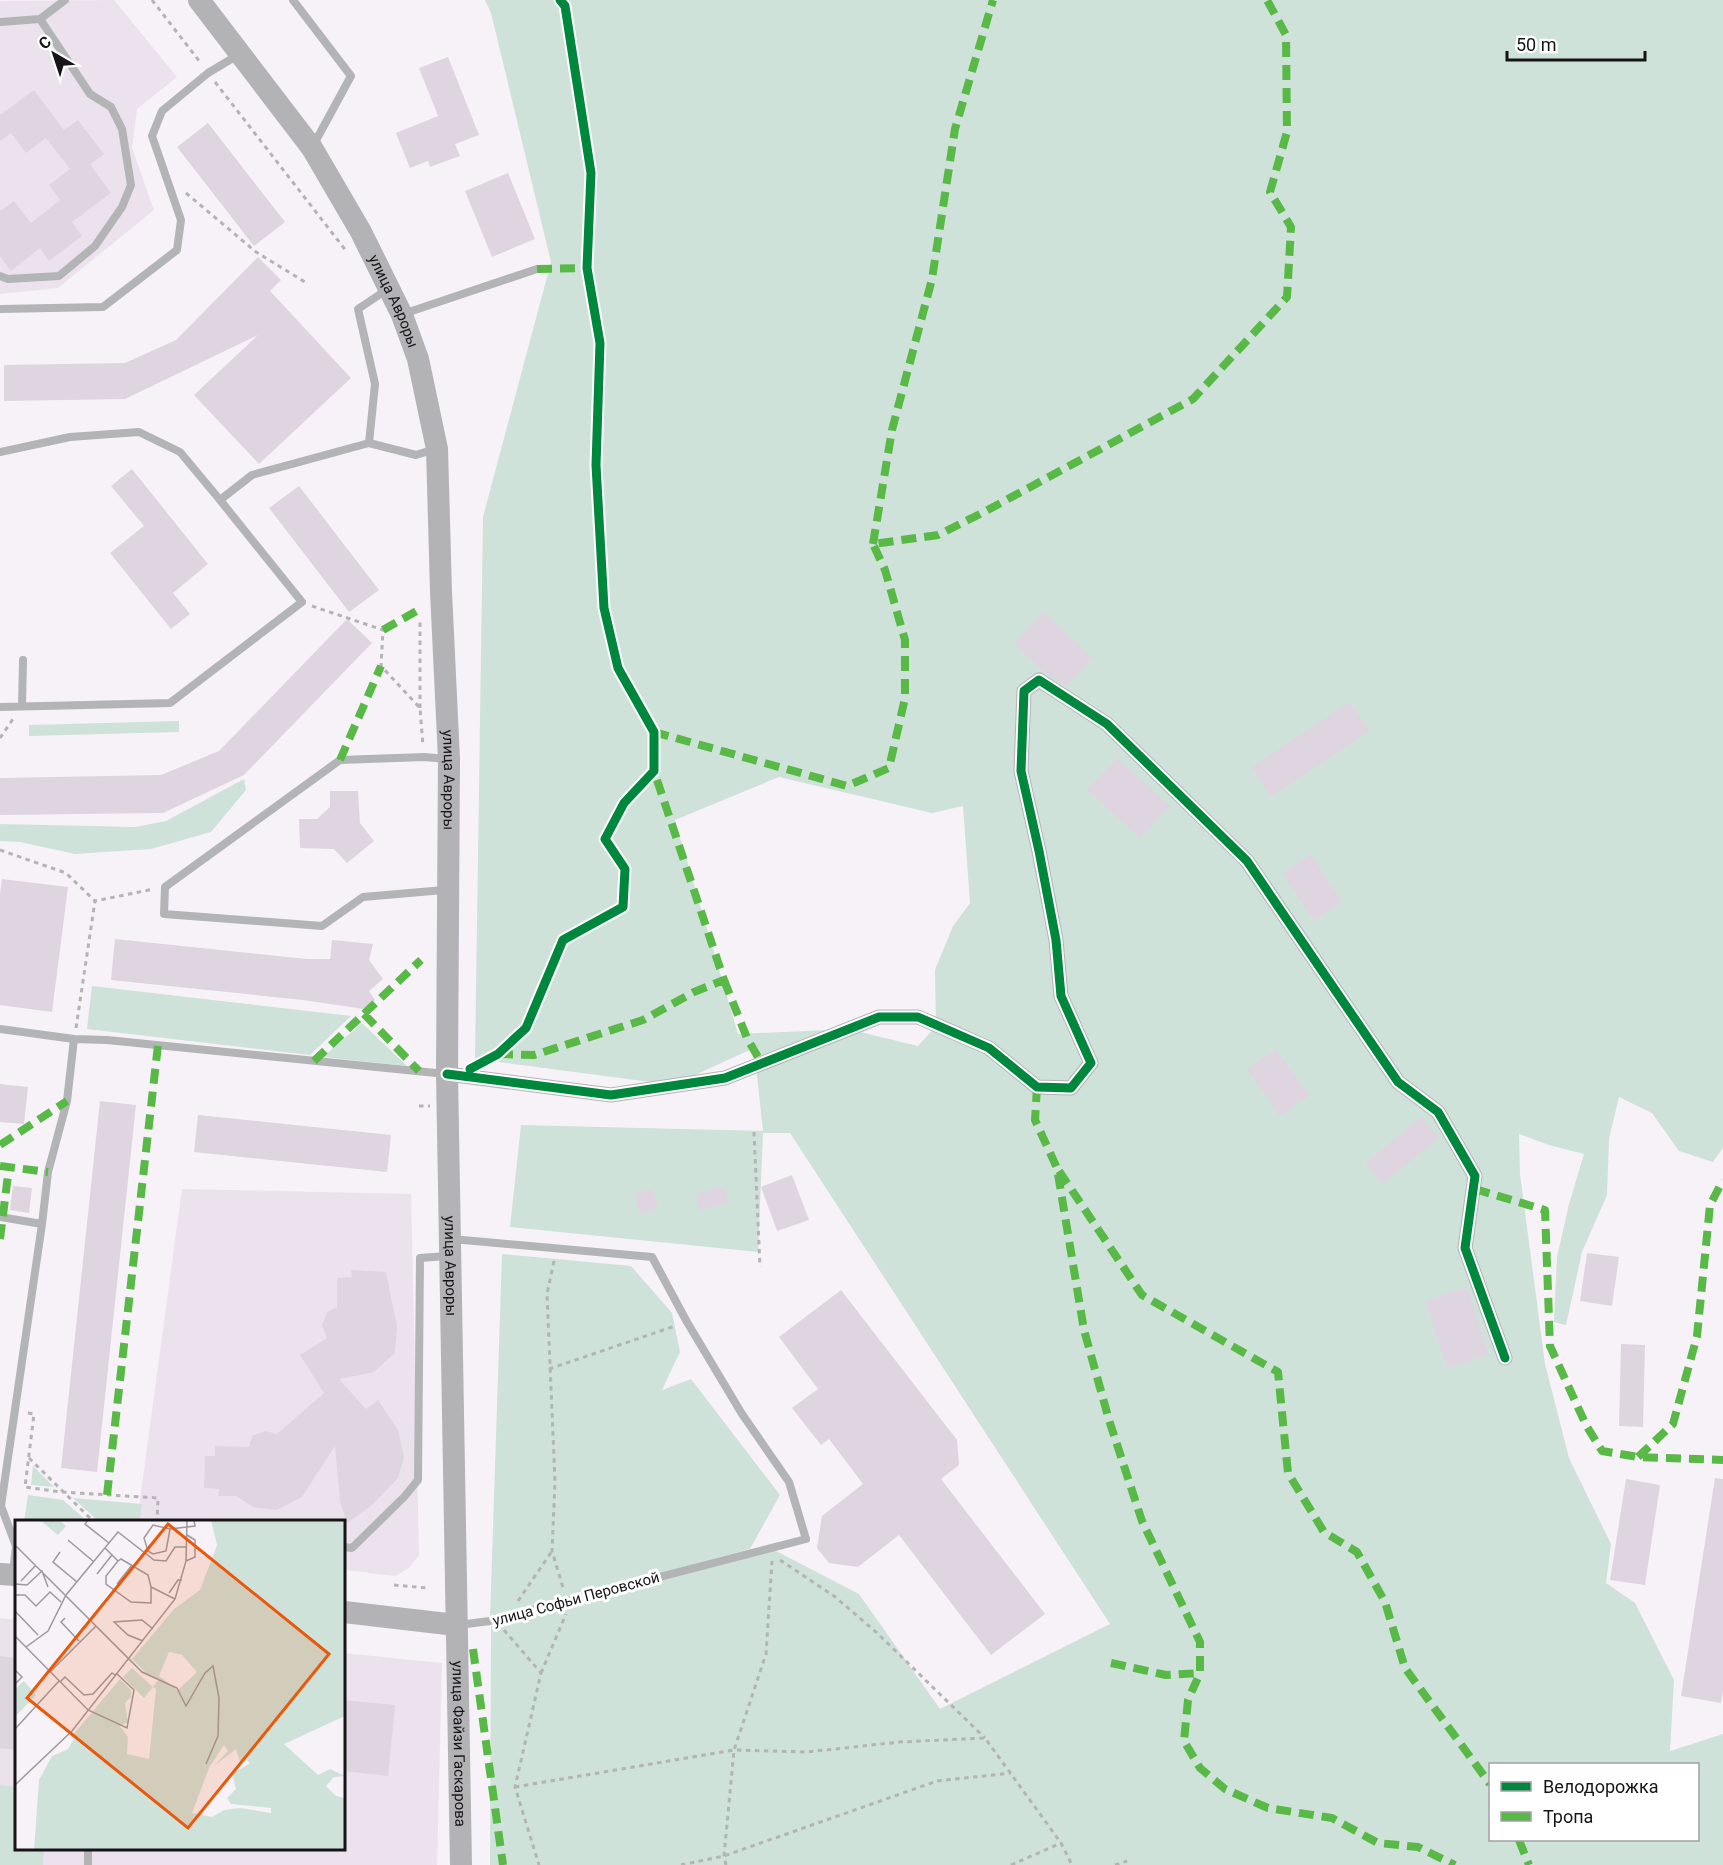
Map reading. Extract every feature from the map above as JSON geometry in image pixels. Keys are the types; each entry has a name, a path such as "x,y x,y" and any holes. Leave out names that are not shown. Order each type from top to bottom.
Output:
{"street":[{"name":"улица Авроры","path":"199,0 312,148 361,232 402,315 418,359 437,449 441,592 450,759 447,1074 456,1625"},
{"path":"447,1074 611,1095 725,1078 879,1017 918,1017 989,1048 1037,1087 1071,1088 1091,1063 1061,996 1056,940 1021,771 1024,691 1039,680 1107,724 1247,861 1398,1082 1438,1112 1475,1176 1465,1248 1505,1358"},
{"name":"улица Софьи Перовской","path":"345,1612 456,1625"},
{"name":"улица Файзи Гаскарова","path":"456,1625 461,1865"}],"lane":[{"path":"0,22 40,20 65,0"},
{"path":"293,0 351,76 312,148"},
{"path":"0,276 8,279 58,276 95,246 122,207 131,185 122,129 111,107 90,94 40,20"},
{"path":"0,309 103,307 177,250 181,220 152,136 162,111 208,73 240,54"},
{"path":"402,315 537,268"},
{"path":"369,443 375,384 358,309 389,288"},
{"path":"0,452 70,437 139,432 180,452 302,602 170,703 0,707"},
{"path":"220,500 252,474 369,443 416,455 437,449"},
{"path":"22,706 23,660"},
{"path":"449,889 363,897 322,926 164,914 165,887 340,760 424,757 450,759"},
{"path":"0,1029 74,1039 106,1040 447,1074"},
{"path":"15,1543 1,1506 48,1172 67,1101 74,1039"},
{"path":"0,1217 42,1224"},
{"path":"345,1547 352,1548 418,1480 420,1258 450,1247 556,1248 652,1257 687,1322"},
{"name":"улица Софьи Перовской","path":"456,1625 481,1623 507,1617 806,1539 789,1482 742,1414 687,1322"},
{"path":"10,1575 15,1551"}],"path":[{"path":"152,0 347,252"},
{"path":"166,176 256,252 305,282"},
{"path":"302,602 383,630 381,666 420,708"},
{"path":"420,620 420,708 424,757"},
{"path":"0,738 22,706"},
{"path":"0,850 66,873 95,902"},
{"path":"95,902 165,887"},
{"path":"74,1039 95,902"},
{"path":"754,1132 760,1267"},
{"path":"502,1628 552,1551 555,1482 547,1294 556,1248"},
{"path":"549,1370 687,1322"},
{"path":"15,1411 34,1414 25,1487 62,1492 158,1498 157,1520"},
{"path":"29,1458 93,1520"},
{"path":"726,1865 724,1856 734,1750 766,1654 772,1555 842,1603 876,1632 985,1738 1061,1843 1072,1865"},
{"path":"394,1585 428,1588"},
{"path":"557,1613 568,1610"},
{"path":"502,1628 513,1625"},
{"path":"502,1628 541,1673 515,1787 538,1865"},
{"path":"515,1787 734,1750 807,1752 900,1742 985,1738"},
{"path":"681,1865 724,1856 938,1781 1011,1773"},
{"path":"1011,1865 1061,1843"},
{"path":"1115,1865 1127,1861"}],"shaded area":[{"path":"114,0 177,77 137,109 132,148 154,210 58,288 0,294 0,1"},
{"path":"182,1189 411,1194 419,1555 409,1568 395,1576 345,1570 345,1520 137,1520"},
{"path":"0,1618 15,1620 15,1850 345,1850 345,1653 442,1663 437,1865 0,1865"}],"green space":[{"path":"485,0 1723,0 1723,1148 1713,1162 1679,1151 1652,1113 1619,1097 1609,1139 1607,1195 1582,1252 1566,1325 1554,1322 1557,1257 1569,1204 1584,1154 1519,1134 1520,1174 1545,1364 1569,1458 1611,1544 1606,1583 1635,1603 1674,1680 1670,1751 1723,1734 1723,1865 490,1865 491,1626 774,1550 859,1594 940,1709 1110,1624 790,1133 763,1133 758,1252 510,1227 521,1125 763,1131 754,1048 673,1085 475,1059 483,517 551,262 491,13","holes":["779,777 932,813 963,806 970,903 953,926 935,970 936,1026 918,1046 848,1029 738,1034 675,820"]},
{"path":"179,721 179,732 29,736 29,725"},
{"path":"244,779 246,790 211,832 151,849 75,854 20,842 0,841 0,824 135,827 166,821"},
{"path":"92,986 351,1016 310,1055 87,1029"},
{"path":"362,1023 407,1066 323,1057"},
{"path":"502,1254 631,1266 672,1313 680,1352 662,1390 691,1379 780,1495 750,1549 490,1619"},
{"path":"33,1466 54,1487 31,1485"},
{"path":"28,1495 63,1500 86,1520 24,1520"},
{"path":"73,1498 142,1504 140,1520 97,1520"},
{"path":"0,1785 15,1787 15,1850 44,1850 43,1865 0,1865"}],"building":[{"path":"448,57 479,135 455,144 460,156 430,167 428,161 410,168 396,133 438,116 419,68"},
{"path":"34,90 64,130 78,120 104,154 90,164 111,193 72,222 82,236 49,261 40,248 11,271 0,256 0,211 14,201 31,223 60,200 49,185 70,169 46,138 26,153 11,133 0,141 0,115"},
{"path":"208,123 285,222 254,246 177,147"},
{"path":"508,173 535,239 492,257 465,191"},
{"path":"258,257 281,280 270,291 351,378 259,464 194,395 258,335 125,399 4,401 4,365 125,363 176,340"},
{"path":"132,469 208,564 173,593 190,614 171,629 110,553 144,526 111,486"},
{"path":"299,486 379,590 349,612 269,508"},
{"path":"1044,612 1093,659 1066,686 1044,672 1014,643"},
{"path":"347,619 372,643 244,775 163,813 0,815 0,778 161,775 219,751"},
{"path":"1350,702 1370,731 1271,797 1251,768"},
{"path":"1117,758 1170,806 1140,838 1087,790"},
{"path":"330,791 358,791 360,823 374,841 347,863 334,849 300,848 299,819 317,819 330,807"},
{"path":"1311,854 1342,902 1314,921 1283,873"},
{"path":"2,879 68,887 52,1012 0,1005"},
{"path":"115,939 307,959 330,959 332,940 373,944 369,960 383,979 369,991 375,1000 364,1009 303,1000 111,980"},
{"path":"1276,1049 1309,1095 1280,1116 1247,1069"},
{"path":"0,1084 28,1087 24,1124 0,1122"},
{"path":"100,1101 136,1105 97,1472 61,1468"},
{"path":"198,1115 391,1135 387,1172 194,1152"},
{"path":"1422,1117 1439,1138 1382,1184 1365,1163"},
{"path":"792,1175 809,1220 777,1231 761,1187"},
{"path":"13,1186 32,1188 29,1213 10,1210"},
{"path":"724,1186 729,1203 700,1210 696,1194"},
{"path":"653,1188 658,1208 640,1214 634,1194"},
{"path":"1587,1253 1619,1257 1612,1306 1580,1301"},
{"path":"351,1270 386,1272 397,1326 395,1353 374,1372 339,1379 366,1409 378,1400 398,1430 404,1457 398,1478 372,1505 347,1523 340,1501 335,1446 302,1497 277,1510 253,1507 236,1496 218,1496 219,1489 204,1488 205,1456 215,1456 215,1446 249,1447 252,1436 265,1431 277,1434 324,1393 300,1355 327,1338 322,1325 327,1312 337,1307 337,1278 352,1277"},
{"path":"1467,1287 1489,1355 1447,1369 1425,1301"},
{"path":"841,1290 957,1440 959,1465 941,1479 1045,1614 991,1655 899,1535 858,1567 829,1563 817,1548 822,1516 863,1484 829,1439 821,1445 792,1408 818,1389 779,1337"},
{"path":"1621,1344 1645,1345 1643,1427 1619,1426"},
{"path":"1715,1478 1723,1479 1723,1691 1721,1703 1681,1696"},
{"path":"1626,1479 1660,1485 1645,1585 1610,1580"},
{"path":"0,1656 15,1658 15,1750 0,1748"},
{"path":"345,1700 395,1705 388,1776 345,1771"}],"marked path":[{"path":"873,544 892,430 932,279 955,129 993,0"},
{"path":"654,732 847,786 889,768 905,698 905,640 885,570 873,544 938,535 1193,399 1287,297 1291,227 1270,192 1287,132 1286,35 1267,0"},
{"path":"537,269 587,268"},
{"path":"383,630 420,609"},
{"path":"340,760 381,666"},
{"path":"498,1054 534,1055 643,1020 694,992 724,980 654,771"},
{"path":"314,1061 421,960"},
{"path":"724,980 747,1038 762,1064"},
{"path":"364,1014 419,1071"},
{"path":"107,1495 158,1045"},
{"path":"1037,1087 1035,1120 1057,1168 1084,1330 1109,1420 1142,1521 1200,1642 1200,1673 1188,1700 1184,1741 1200,1768 1225,1789 1268,1808 1332,1818 1378,1843 1418,1847 1455,1865"},
{"path":"0,1145 67,1101"},
{"path":"0,1166 48,1172"},
{"path":"0,1239 9,1167"},
{"path":"1059,1171 1142,1295 1278,1372 1288,1473 1324,1532 1357,1552 1385,1602 1405,1668 1489,1783"},
{"path":"1638,1457 1673,1424 1697,1336 1710,1205 1723,1180"},
{"path":"1475,1189 1545,1210 1550,1346 1586,1425 1602,1451 1638,1457 1723,1460"},
{"path":"473,1649 503,1865"},
{"path":"1111,1663 1166,1675 1200,1673"},
{"path":"1519,1841 1529,1865"}],"cycle path":[{"path":"470,1069 498,1054 526,1028 563,940 623,907 625,869 605,839 624,803 654,771 654,732 618,668 604,608 596,465 600,343 587,268 591,173 565,6 560,0"},
{"path":"447,1074 611,1095 725,1078 879,1017 918,1017 989,1048 1037,1087 1071,1088 1091,1063 1061,996 1056,940 1021,771 1024,691 1039,680 1107,724 1247,861 1398,1082 1438,1112 1475,1176 1465,1248 1505,1358"}]}
